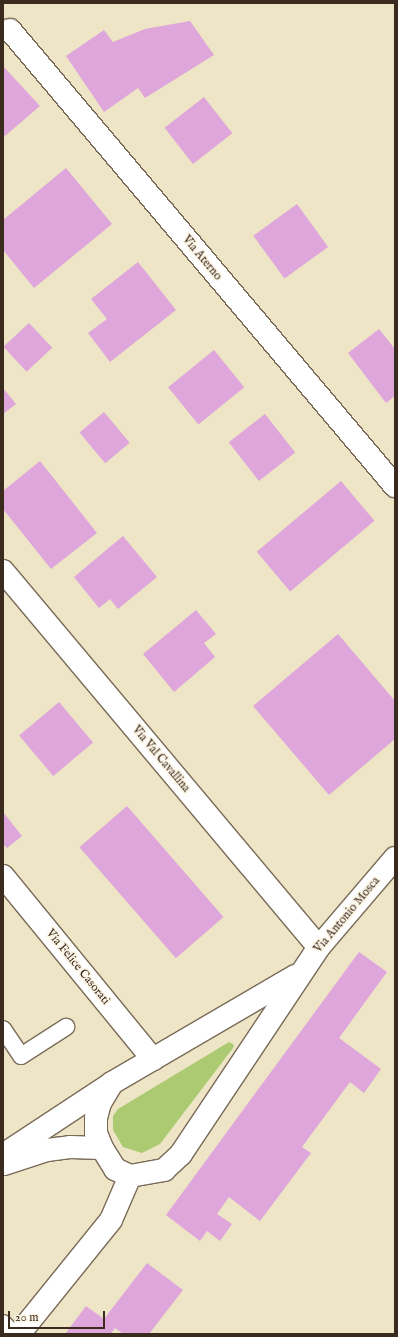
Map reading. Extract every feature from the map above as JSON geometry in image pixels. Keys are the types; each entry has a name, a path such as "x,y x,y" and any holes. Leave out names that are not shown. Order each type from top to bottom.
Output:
{"street":[{"name":"Via Aterno","path":"10,30 395,486"},
{"name":"Via Val Cavallina","path":"3,571 319,947"},
{"name":"Via Antonio Mosca","path":"130,1176 164,1170 181,1154 319,947 395,858"},
{"name":"Via Felice Casorati","path":"3,876 152,1059"},
{"path":"3,1155 112,1083 300,974"},
{"path":"19,1334 111,1220 130,1176 115,1169 102,1148 96,1132 96,1118 100,1103 112,1083"},
{"path":"3,1165 47,1150 70,1147 102,1148"}],"lane":[{"path":"3,1028 21,1056 66,1027"},
{"path":"3,1323 14,1334"}],"green space":[{"path":"229,1042 234,1045 233,1048 160,1144 142,1153 123,1147 113,1130 113,1116 118,1109"}],"building":[{"path":"190,21 214,55 145,98 138,88 104,112 66,56 104,30 113,42 145,29"},
{"path":"3,66 40,106 5,136 3,134"},
{"path":"204,97 232,133 193,164 165,128"},
{"path":"66,168 112,224 34,288 3,250 3,220"},
{"path":"297,204 328,247 284,279 253,236"},
{"path":"138,262 176,310 110,362 88,333 107,319 91,299"},
{"path":"29,323 52,348 27,372 3,347"},
{"path":"379,329 395,349 395,396 386,403 348,353"},
{"path":"214,350 244,387 198,424 168,387"},
{"path":"3,388 16,404 3,414"},
{"path":"104,412 130,443 105,463 79,433"},
{"path":"265,414 295,453 259,481 229,442"},
{"path":"40,461 97,533 51,569 3,509 3,491"},
{"path":"341,481 374,521 290,592 257,552"},
{"path":"123,536 157,577 118,609 110,599 99,608 74,577"},
{"path":"196,610 216,634 204,643 215,657 174,692 143,654"},
{"path":"338,634 395,701 395,739 329,795 253,706"},
{"path":"59,702 93,743 53,776 19,735"},
{"path":"127,806 223,917 176,958 79,847"},
{"path":"3,812 22,836 7,848 3,844"},
{"path":"359,952 387,972 339,1038 381,1069 364,1093 350,1082 302,1147 311,1153 260,1221 229,1197 217,1214 232,1224 220,1241 207,1231 200,1241 166,1215"},
{"path":"147,1263 183,1290 149,1334 123,1334 115,1328 111,1334 65,1334 86,1306 104,1319"}]}
